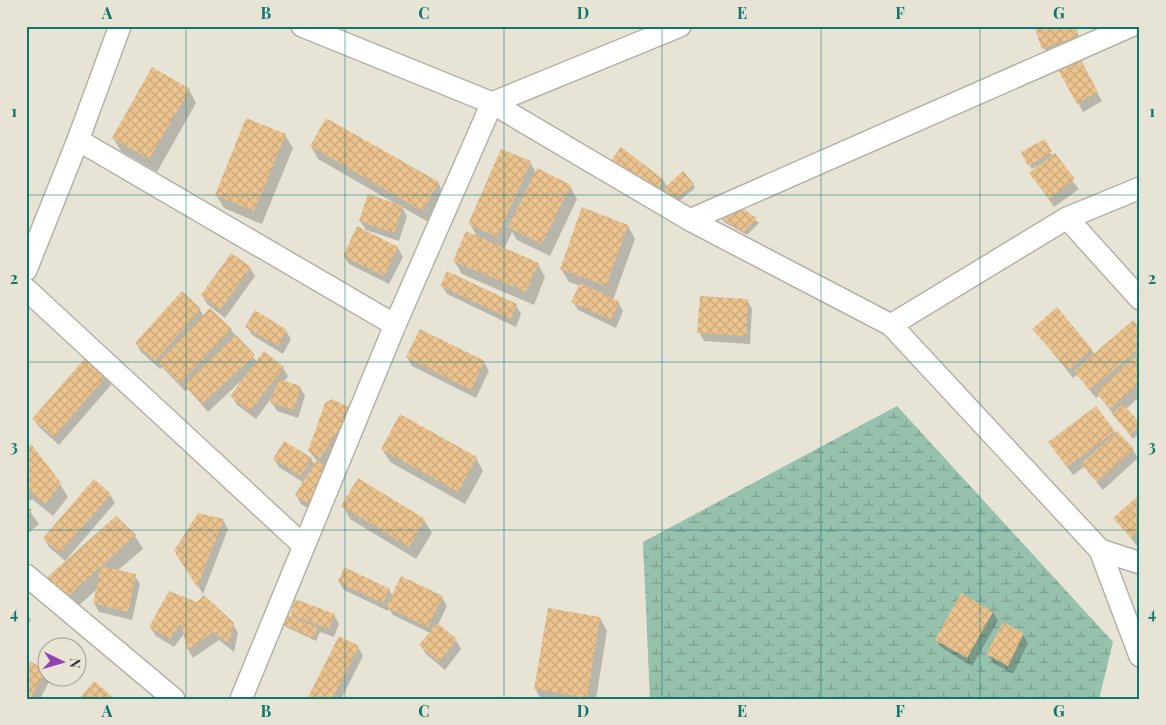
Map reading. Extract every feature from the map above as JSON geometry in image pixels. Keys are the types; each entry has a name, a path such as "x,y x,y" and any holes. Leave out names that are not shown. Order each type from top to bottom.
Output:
{"street":[{"path":"26,270 78,140 120,26"},
{"path":"302,26 492,103 690,220 891,325 1100,550 1140,656"},
{"path":"241,699 395,325 492,103 680,26"},
{"path":"690,220 1131,26"},
{"path":"78,140 395,325"},
{"path":"891,325 1067,218 1140,188"},
{"path":"1067,218 1140,299"},
{"path":"26,289 304,546"},
{"path":"1100,550 1140,563"},
{"path":"26,576 174,699"}],"green space":[{"path":"897,406 1113,642 1099,699 650,699 643,542"}],"building":[{"path":"1034,26 1074,26 1078,36 1042,49"},
{"path":"1080,58 1098,92 1077,104 1058,70"},
{"path":"152,67 190,89 149,159 112,138"},
{"path":"246,118 286,134 254,211 215,195"},
{"path":"326,118 439,182 422,211 310,146"},
{"path":"1045,139 1052,152 1028,166 1021,152"},
{"path":"621,147 664,180 654,195 610,162"},
{"path":"501,149 531,161 497,237 468,224"},
{"path":"1055,153 1075,179 1049,199 1029,173"},
{"path":"537,168 571,185 542,244 508,227"},
{"path":"683,171 694,184 674,200 664,188"},
{"path":"368,194 403,206 394,233 359,221"},
{"path":"582,207 628,225 606,286 560,269"},
{"path":"740,207 757,218 744,232 721,218"},
{"path":"357,226 398,247 384,276 343,256"},
{"path":"466,231 539,263 526,292 453,261"},
{"path":"231,253 251,267 220,310 201,295"},
{"path":"447,271 517,304 511,319 440,286"},
{"path":"580,283 619,301 611,320 571,302"},
{"path":"182,291 201,309 155,361 135,343"},
{"path":"700,296 748,299 746,336 697,333"},
{"path":"1057,307 1092,349 1068,370 1032,329"},
{"path":"210,308 232,329 180,383 158,362"},
{"path":"255,310 287,330 278,346 245,327"},
{"path":"1133,320 1140,329 1140,348 1090,390 1074,371"},
{"path":"420,329 485,361 471,390 406,357"},
{"path":"236,335 255,355 202,404 184,384"},
{"path":"264,351 284,367 250,411 230,396"},
{"path":"1140,352 1140,383 1110,409 1096,392"},
{"path":"86,357 107,375 54,437 32,419"},
{"path":"278,379 301,386 294,410 270,403"},
{"path":"332,399 352,409 320,458 308,451 325,403"},
{"path":"1123,404 1140,423 1140,427 1130,435 1112,414"},
{"path":"1096,406 1115,431 1067,467 1048,442"},
{"path":"400,414 477,457 458,492 381,449"},
{"path":"1117,431 1134,449 1097,482 1081,464"},
{"path":"284,441 312,458 301,476 273,459"},
{"path":"31,444 61,483 45,504 26,489 26,448"},
{"path":"316,460 330,469 309,504 295,495"},
{"path":"358,478 425,519 409,547 341,506"},
{"path":"94,479 111,494 60,553 43,538"},
{"path":"1140,494 1140,530 1131,538 1113,518"},
{"path":"26,505 32,510 26,516"},
{"path":"198,513 224,519 197,587 174,551"},
{"path":"116,516 136,535 66,598 44,580"},
{"path":"101,566 136,574 128,612 93,603"},
{"path":"344,567 390,589 383,603 338,582"},
{"path":"401,576 443,596 428,627 386,607"},
{"path":"169,591 197,602 204,595 234,623 229,644 214,632 187,650 181,624 169,639 149,627"},
{"path":"961,593 993,612 967,658 935,640"},
{"path":"295,599 335,614 329,629 290,614"},
{"path":"548,608 600,617 587,698 534,689"},
{"path":"287,614 318,628 313,638 283,624"},
{"path":"1003,622 1024,633 1008,666 986,654"},
{"path":"437,623 457,639 439,662 419,645"},
{"path":"339,636 359,646 332,699 307,699"},
{"path":"26,659 38,666 38,684 30,699 26,699"},
{"path":"94,681 115,699 79,699"}]}
